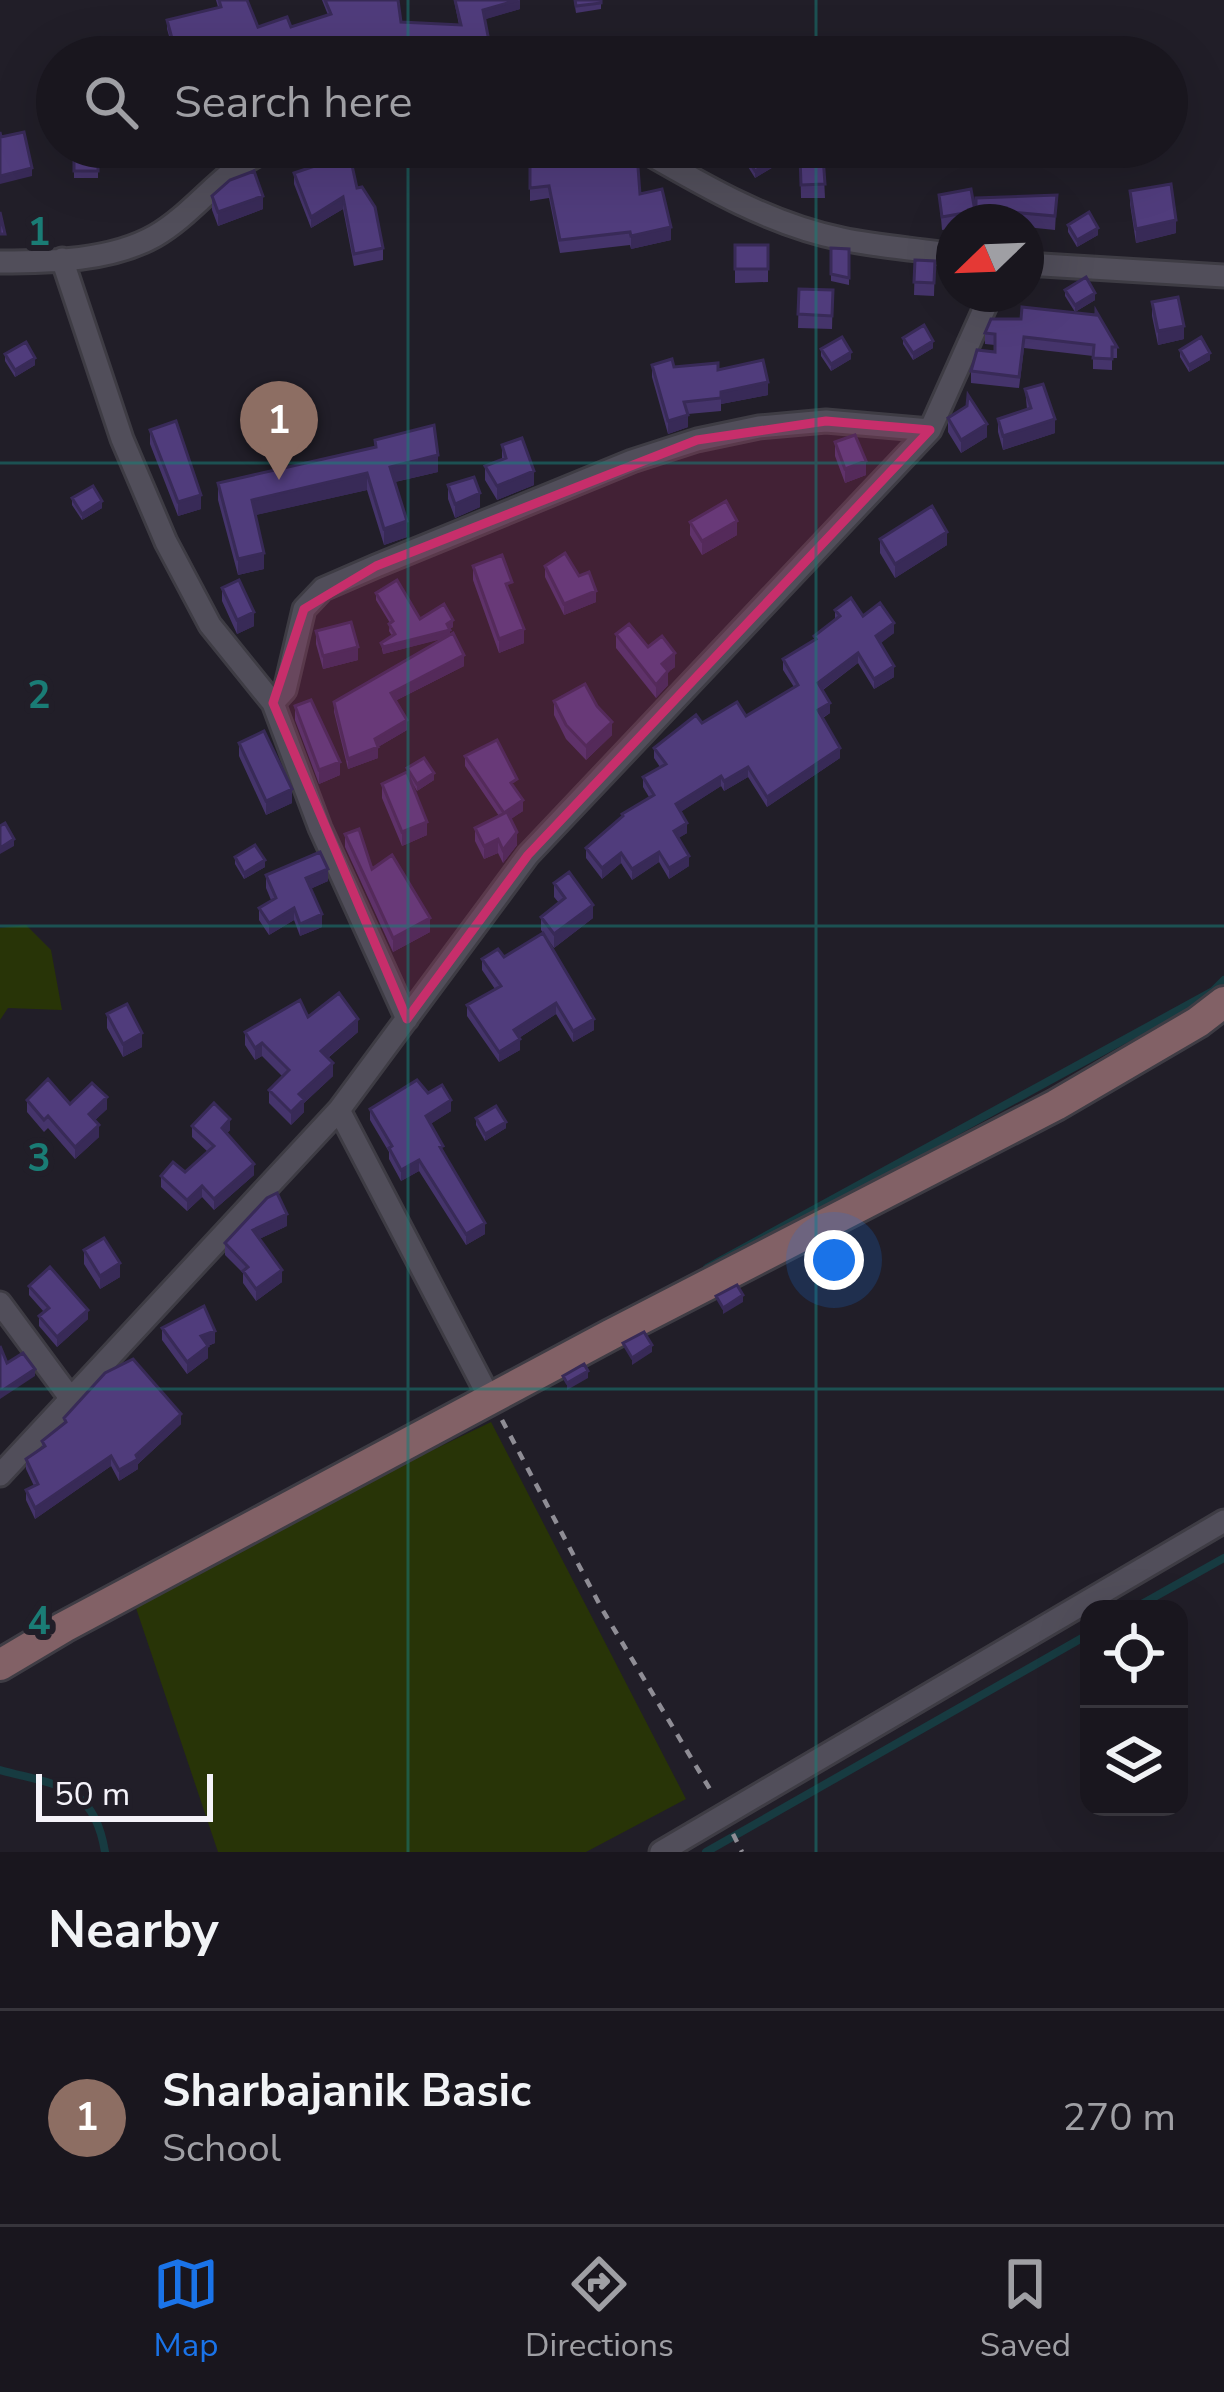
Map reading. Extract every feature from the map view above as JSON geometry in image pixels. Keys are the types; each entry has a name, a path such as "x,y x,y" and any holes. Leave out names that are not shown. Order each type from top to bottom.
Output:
{"street":[{"path":"0,262 120,252 159,234 219,179 238,168"},
{"path":"674,168 793,225 842,239 936,252"},
{"path":"62,259 122,439 184,581 210,625 273,703 329,850 407,1019"},
{"path":"1044,265 1224,276"},
{"path":"0,1475 339,1110 528,855 930,430 983,312"},
{"path":"273,703 284,691 304,610 323,590 376,566 632,461 697,440 759,427 826,422 930,430"},
{"path":"0,1666 64,1627 490,1399 1056,1105 1224,1002"},
{"path":"339,1110 490,1399"},
{"path":"0,1303 71,1400"},
{"path":"661,1852 1224,1521"}],"path":[{"path":"490,1399 602,1610 698,1765 739,1851"}],"highlighted area":[{"path":"826,421 930,430 528,855 407,1019 273,703 304,609 376,566 697,440"}],"green space":[{"path":"26,925 51,950 62,1010 8,1008 0,1020 0,928"},
{"path":"491,1422 686,1799 586,1852 218,1852 135,1605 352,1489"}],"building":[{"path":"219,0 247,0 258,27 287,17 291,27 331,14 325,0 398,0 401,22 461,25 455,0 518,0 483,10 488,36 171,36 167,20 221,7"},
{"path":"575,0 601,0 601,3 576,6"},
{"path":"0,132 1,137 24,132 32,168 0,176"},
{"path":"309,168 353,168 357,188 362,187 375,207 383,248 354,254 343,197 311,217 294,173"},
{"path":"530,168 638,168 640,194 662,189 671,227 631,236 630,232 560,240 549,186 530,188"},
{"path":"800,168 824,168 825,184 801,185"},
{"path":"254,171 263,196 218,212 212,196 230,180"},
{"path":"1171,184 1176,220 1136,229 1130,191"},
{"path":"971,189 974,204 940,204 939,195"},
{"path":"1057,195 1055,216 1044,215 1044,204 976,204 976,198"},
{"path":"1089,212 1098,228 1077,240 1068,225"},
{"path":"735,245 768,245 768,269 735,269"},
{"path":"831,248 849,249 849,278 831,274"},
{"path":"915,260 935,261 934,283 914,282"},
{"path":"1086,277 1095,293 1075,305 1065,290"},
{"path":"799,289 833,290 832,316 798,314"},
{"path":"1178,297 1184,326 1158,331 1152,302"},
{"path":"1044,309 1096,315 1096,311 1117,347 1112,347 1112,359 1093,358 1094,345 1024,337 1019,377 971,371 977,350 995,352 995,334 985,333 991,319 1021,319 1022,312"},
{"path":"924,325 933,341 913,353 903,338"},
{"path":"842,337 851,352 831,364 821,349"},
{"path":"1201,337 1210,353 1189,365 1180,350"},
{"path":"26,342 35,358 15,370 5,354"},
{"path":"672,359 674,367 718,363 718,370 763,360 768,382 721,392 721,398 684,402 688,415 668,421 652,365"},
{"path":"1043,384 1055,419 1003,436 998,419 1031,408 1025,389"},
{"path":"968,395 987,424 961,440 948,418 967,406"},
{"path":"176,421 201,495 178,502 150,430"},
{"path":"434,425 438,455 390,467 407,521 384,529 367,473 252,500 264,553 238,559 218,483 376,447 375,440"},
{"path":"855,435 866,461 845,469 835,442"},
{"path":"522,438 534,471 497,486 485,466 506,458 502,445"},
{"path":"474,477 480,493 455,504 448,485"},
{"path":"93,486 102,501 82,514 72,498"},
{"path":"726,501 737,521 702,541 690,522"},
{"path":"932,506 947,532 895,564 880,539"},
{"path":"565,553 579,576 589,572 596,591 564,604 545,566"},
{"path":"502,555 512,582 506,584 524,629 499,639 473,566"},
{"path":"239,580 254,612 237,620 222,588"},
{"path":"397,580 420,619 444,604 453,620 447,624 450,630 383,647 381,643 395,634 389,624 393,621 376,593"},
{"path":"851,598 863,616 880,603 894,623 876,636 894,666 874,679 858,653 818,683 830,703 818,710 840,748 767,797 748,767 724,781 721,776 676,804 687,823 674,831 689,856 669,868 659,852 632,869 621,853 602,868 586,848 622,814 654,795 643,777 666,764 654,748 696,715 702,723 737,702 746,716 798,685 783,659 816,639 840,616 835,610"},
{"path":"351,622 358,647 323,656 316,631"},
{"path":"629,624 648,647 662,636 675,653 662,664 668,671 656,685 616,634"},
{"path":"453,633 464,655 391,693 407,720 375,739 378,747 348,759 334,702"},
{"path":"585,684 612,722 586,746 566,725 554,701"},
{"path":"311,700 340,762 319,770 295,706"},
{"path":"264,731 292,789 266,801 239,743"},
{"path":"497,740 517,779 511,783 523,800 504,813 465,756"},
{"path":"424,758 434,773 417,784 407,768"},
{"path":"407,772 427,822 402,832 382,784"},
{"path":"507,812 517,832 503,850 498,839 484,846 475,828"},
{"path":"5,823 14,839 0,848 0,826"},
{"path":"359,829 372,869 392,855 430,918 393,938 345,834"},
{"path":"255,845 265,860 244,873 235,857"},
{"path":"320,852 328,869 306,878 322,914 300,924 294,908 269,923 259,908 276,898 266,875"},
{"path":"569,872 593,905 554,934 541,917 565,898 554,883"},
{"path":"543,933 594,1019 573,1031 556,1003 514,1030 520,1039 499,1052 467,1005 501,986 482,959 498,949 504,957"},
{"path":"339,993 358,1019 321,1051 333,1063 299,1094 304,1099 291,1112 269,1090 289,1070 262,1043 255,1048 245,1032 300,1000 308,1017"},
{"path":"127,1004 142,1033 123,1044 107,1014"},
{"path":"48,1079 70,1104 92,1083 107,1097 89,1114 99,1125 75,1147 27,1100"},
{"path":"417,1080 428,1093 442,1085 451,1100 426,1116 485,1223 466,1234 419,1160 401,1170 370,1109"},
{"path":"214,1103 230,1119 222,1128 254,1164 214,1199 202,1186 187,1200 161,1176 173,1162 185,1172 214,1146 192,1126"},
{"path":"496,1106 506,1122 485,1134 476,1118"},
{"path":"277,1193 287,1214 253,1230 282,1270 256,1289 243,1271 248,1267 225,1243"},
{"path":"104,1238 120,1263 100,1276 84,1250"},
{"path":"50,1267 88,1310 57,1337 39,1316 49,1308 29,1286"},
{"path":"737,1285 743,1295 723,1308 716,1296"},
{"path":"204,1306 215,1331 201,1336 208,1346 187,1362 162,1328"},
{"path":"644,1332 652,1345 632,1358 623,1343"},
{"path":"0,1346 7,1363 23,1353 35,1369 0,1392"},
{"path":"133,1359 181,1414 136,1455 138,1459 119,1470 111,1456 35,1508 26,1490 38,1484 26,1459 45,1446 42,1441 66,1422 64,1418 105,1373"},
{"path":"584,1364 588,1371 567,1383 563,1376"}],"waterway":[{"path":"707,1268 1213,991 1224,980"},
{"path":"1149,1600 1224,1558"},
{"path":"706,1852 1080,1639"},
{"path":"0,1770 56,1785 82,1800 100,1830 105,1852"}],"place":[{"name":"Sharbajanik Basic","path":"279,480"}]}
